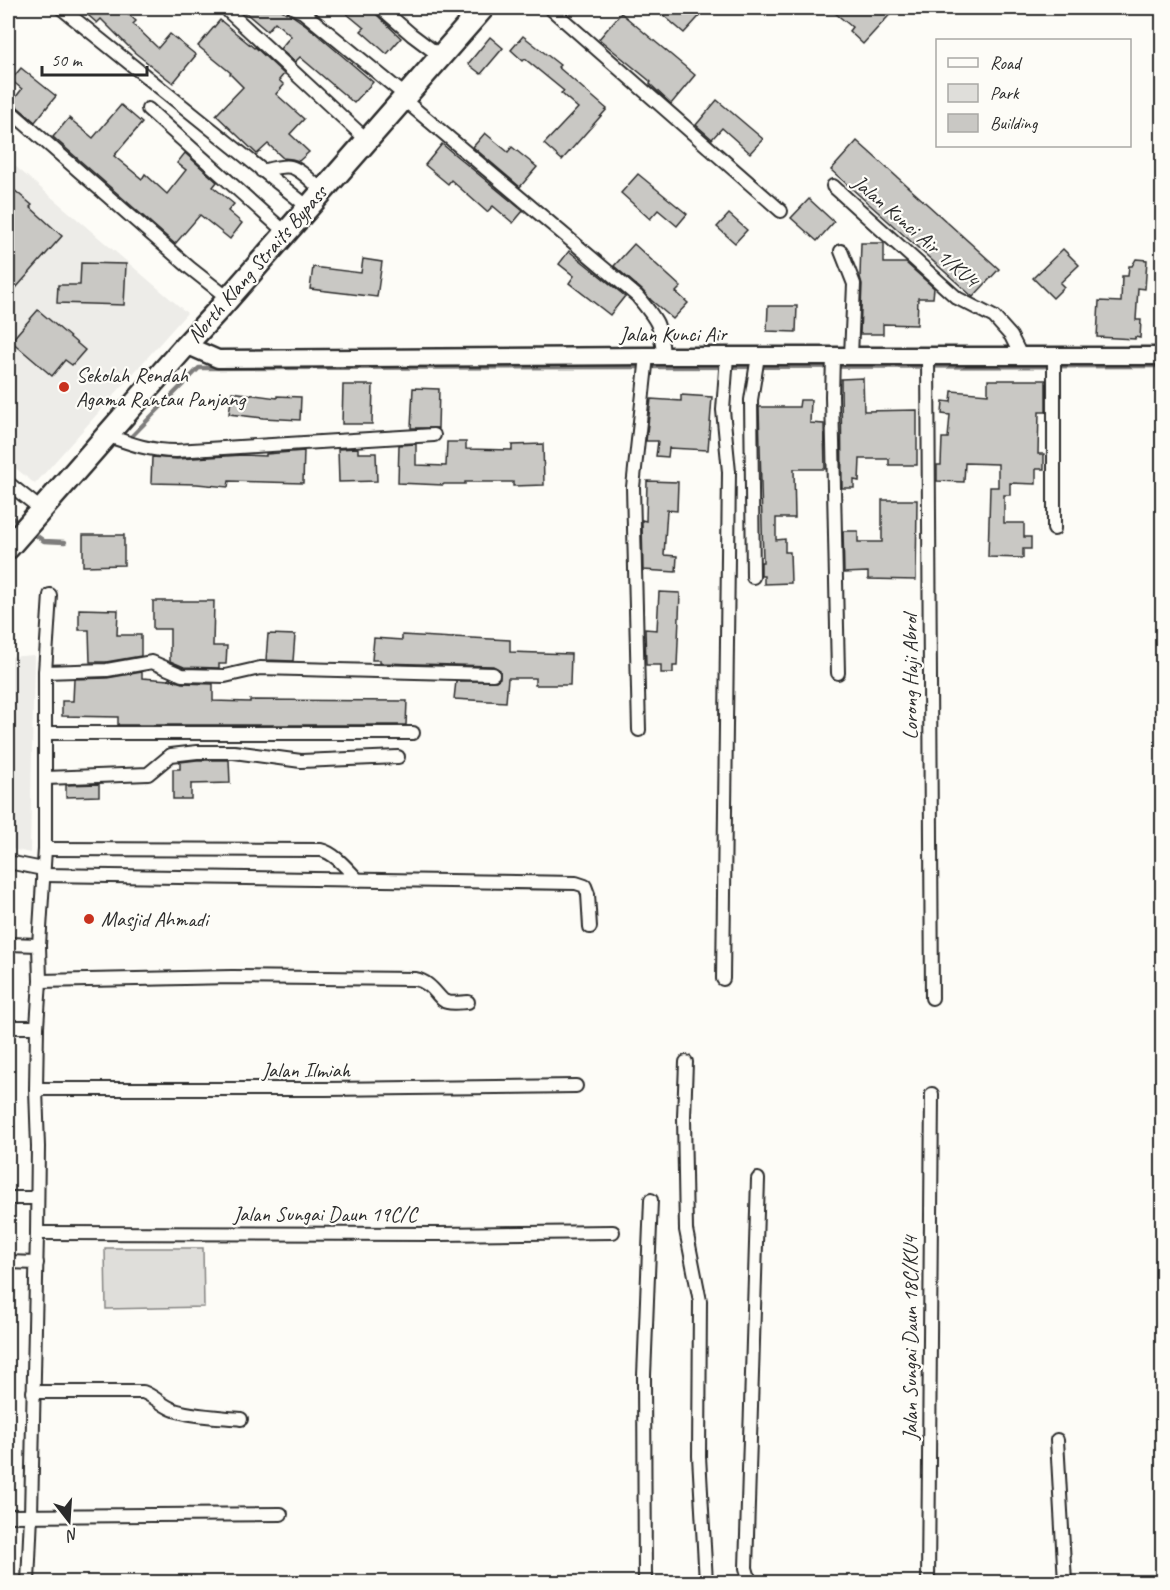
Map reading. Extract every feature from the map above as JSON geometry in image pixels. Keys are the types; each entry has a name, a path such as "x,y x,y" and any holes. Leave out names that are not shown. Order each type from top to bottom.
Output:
{"highway":[{"name":"North Klang Straits Bypass","path":"8,548 483,8"}],"street":[{"path":"294,8 303,12 375,70 637,296 656,319 662,336 650,361 633,487 639,730"},
{"path":"381,8 440,56"},
{"path":"550,8 781,211"},
{"path":"69,10 308,207"},
{"path":"229,12 367,140"},
{"path":"148,108 286,232"},
{"path":"8,109 228,298"},
{"path":"262,171 291,167 303,174 322,191"},
{"name":"Jalan Kunci Air 1/KU4","path":"833,186 957,298 994,316 1011,336 1021,356"},
{"path":"841,251 855,286 851,356"},
{"name":"Jalan Kunci Air","path":"186,345 218,359 833,363 851,356 928,363 1021,356 1054,363 1162,356"},
{"path":"723,979 729,472 723,410 726,363"},
{"path":"753,577 751,400 757,363"},
{"path":"833,363 838,673"},
{"name":"Lorong Haji Abrol","path":"928,363 932,998"},
{"path":"1054,363 1054,529"},
{"path":"106,435 139,447 161,451 434,435"},
{"path":"8,483 42,510"},
{"path":"28,1582 38,1233 37,1027 45,849 45,672 50,595"},
{"path":"45,672 107,670 152,662 182,675 225,676 260,669 493,674"},
{"path":"46,733 413,733"},
{"path":"46,778 148,774 171,755 197,752 234,752 301,761 398,757"},
{"path":"45,849 321,850 331,854 358,880"},
{"path":"8,862 43,872 576,883 585,886 588,894 590,927"},
{"path":"8,944 39,945"},
{"path":"40,981 232,977 416,979 428,983 443,1001 468,1002"},
{"path":"8,1027 37,1027"},
{"path":"686,1062 684,1117 686,1230 700,1301 699,1456 706,1582"},
{"name":"Jalan Ilmiah","path":"36,1089 576,1086"},
{"name":"Jalan Sungai Daun 18C/KU4","path":"928,1582 932,1094"},
{"path":"750,1582 746,1568 758,1179"},
{"path":"8,1198 37,1198"},
{"path":"645,1582 644,1376 651,1200"},
{"name":"Jalan Sungai Daun 19C/C","path":"38,1233 613,1232"},
{"path":"8,1263 37,1263"},
{"path":"33,1392 143,1392 172,1409 241,1419"},
{"path":"1057,1440 1065,1582"},
{"path":"8,1516 281,1514"}],"shaded area":[{"name":"Sekolah Rendah Agama Rantau Panjang","path":"8,160 187,313 35,484 8,462"},
{"path":"34,655 30,853 8,848 8,657"}],"green space":[{"path":"105,1248 203,1248 204,1307 106,1309"}],"building":[{"path":"80,8 122,8 136,21 133,24 158,48 170,34 196,55 173,83 134,52 101,19 97,23"},
{"path":"240,8 279,8 287,12 306,25 373,82 354,103 300,57 295,62 280,49 291,36 275,22 267,31"},
{"path":"340,8 373,8 376,14 401,38 387,54 361,31 364,28"},
{"path":"655,8 707,8 684,33"},
{"path":"829,8 896,8 863,44 849,31 852,27"},
{"path":"621,13 695,75 671,104 650,84 651,82 599,39"},
{"path":"220,20 255,47 284,74 279,80 284,85 276,94 304,119 290,134 309,152 299,161 283,158 268,144 257,154 216,115 243,87 231,73 198,46"},
{"path":"523,36 560,65 558,67 607,109 562,160 544,144 578,108 561,93 564,91 511,50"},
{"path":"490,37 503,48 481,74 468,64"},
{"path":"21,68 56,96 35,122 12,102 22,89 11,80"},
{"path":"717,100 763,139 750,153 722,128 712,139 696,125"},
{"path":"121,105 142,123 114,156 142,179 145,174 167,194 186,170 177,163 185,153 217,182 213,187 234,204 228,211 242,223 230,239 200,215 175,244 53,137 69,118 93,138"},
{"path":"485,133 508,152 512,147 537,167 520,187 473,147"},
{"path":"857,141 999,269 973,297 831,170"},
{"path":"442,144 523,211 513,223 493,206 487,212 451,180 448,184 425,165"},
{"path":"638,174 687,214 677,226 658,210 650,219 621,193"},
{"path":"13,189 62,236 8,297 8,195"},
{"path":"809,199 834,222 817,241 791,218"},
{"path":"729,214 747,230 735,243 717,227"},
{"path":"861,243 884,243 884,263 906,263 934,288 933,298 918,298 917,325 883,324 883,334 860,334"},
{"path":"634,244 681,287 676,292 688,303 673,319 614,266"},
{"path":"1063,249 1079,265 1060,283 1064,287 1053,298 1033,278"},
{"path":"569,251 625,296 610,315 569,283 574,276 559,264"},
{"path":"363,259 382,262 377,297 310,289 313,267 361,273"},
{"path":"1136,259 1147,260 1145,289 1138,288 1136,320 1141,320 1140,338 1097,337 1099,301 1121,302 1122,276 1128,276 1129,266 1132,266"},
{"path":"81,263 126,264 124,305 57,303 58,285 80,285"},
{"path":"768,306 797,306 796,332 767,331"},
{"path":"38,310 85,350 72,365 65,360 52,376 11,341"},
{"path":"863,378 864,411 917,410 917,465 889,465 889,459 860,459 859,481 854,480 854,488 842,488 841,379"},
{"path":"988,380 1046,380 1046,412 1039,412 1038,454 1044,454 1044,469 1036,469 1036,484 1010,483 1010,495 1004,495 1004,523 1024,523 1024,537 1031,537 1031,549 1023,549 1023,558 988,557 990,487 998,487 998,464 965,463 964,482 937,481 937,465 941,465 942,438 948,438 950,415 942,414 943,401 951,402 952,391 988,394"},
{"path":"343,385 373,385 372,424 342,424"},
{"path":"413,388 439,389 438,428 411,428"},
{"path":"232,392 277,398 277,396 301,397 300,420 229,414"},
{"path":"681,395 712,397 708,450 669,448 668,457 656,456 658,441 646,441 651,399 681,401"},
{"path":"800,400 811,400 810,423 824,424 825,469 794,469 795,518 776,518 776,540 785,539 785,552 790,552 791,583 764,584 764,576 761,576 761,562 763,562 759,407 799,407"},
{"path":"447,442 466,442 466,449 512,450 512,445 543,444 544,485 513,486 513,482 465,482 465,484 443,485 398,483 399,445 416,444 416,465 446,466"},
{"path":"358,448 358,453 376,453 377,481 339,482 338,449"},
{"path":"304,451 303,483 229,481 228,487 151,483 152,457 177,459 266,456 266,454"},
{"path":"647,481 678,482 677,511 667,510 664,555 677,556 676,572 643,570 642,520 646,521"},
{"path":"882,500 917,500 916,580 868,579 868,572 844,573 843,531 858,531 858,542 882,542"},
{"path":"83,535 124,535 124,565 83,566"},
{"path":"659,592 680,593 677,666 673,666 673,673 661,673 661,665 646,665 645,629 657,630"},
{"path":"153,601 214,601 213,646 227,646 226,664 219,664 219,668 184,667 170,661 170,629 153,629"},
{"path":"79,609 118,610 117,635 141,635 141,656 106,662 90,662 89,630 79,630"},
{"path":"268,634 295,635 293,661 266,660"},
{"path":"402,635 510,640 510,652 571,654 570,685 535,685 535,678 508,678 506,702 454,699 456,681 496,681 500,678 500,670 493,666 380,663 380,660 372,660 374,638 402,640"},
{"path":"142,672 142,678 213,684 213,701 407,701 406,725 118,725 118,717 62,716 62,701 73,701 74,679 107,678"},
{"path":"229,760 230,783 191,784 191,799 173,799 173,769 180,769 180,762"},
{"path":"99,784 99,796 66,797 66,785"}],"waterway":[{"path":"131,437 199,368 1162,366"},
{"path":"8,515 15,520"},
{"path":"37,536 44,541 65,542"}],"place":[{"name":"Sekolah Rendah Agama Rantau Panjang","path":"64,387"},
{"name":"Masjid Ahmadi","path":"89,919"}]}
